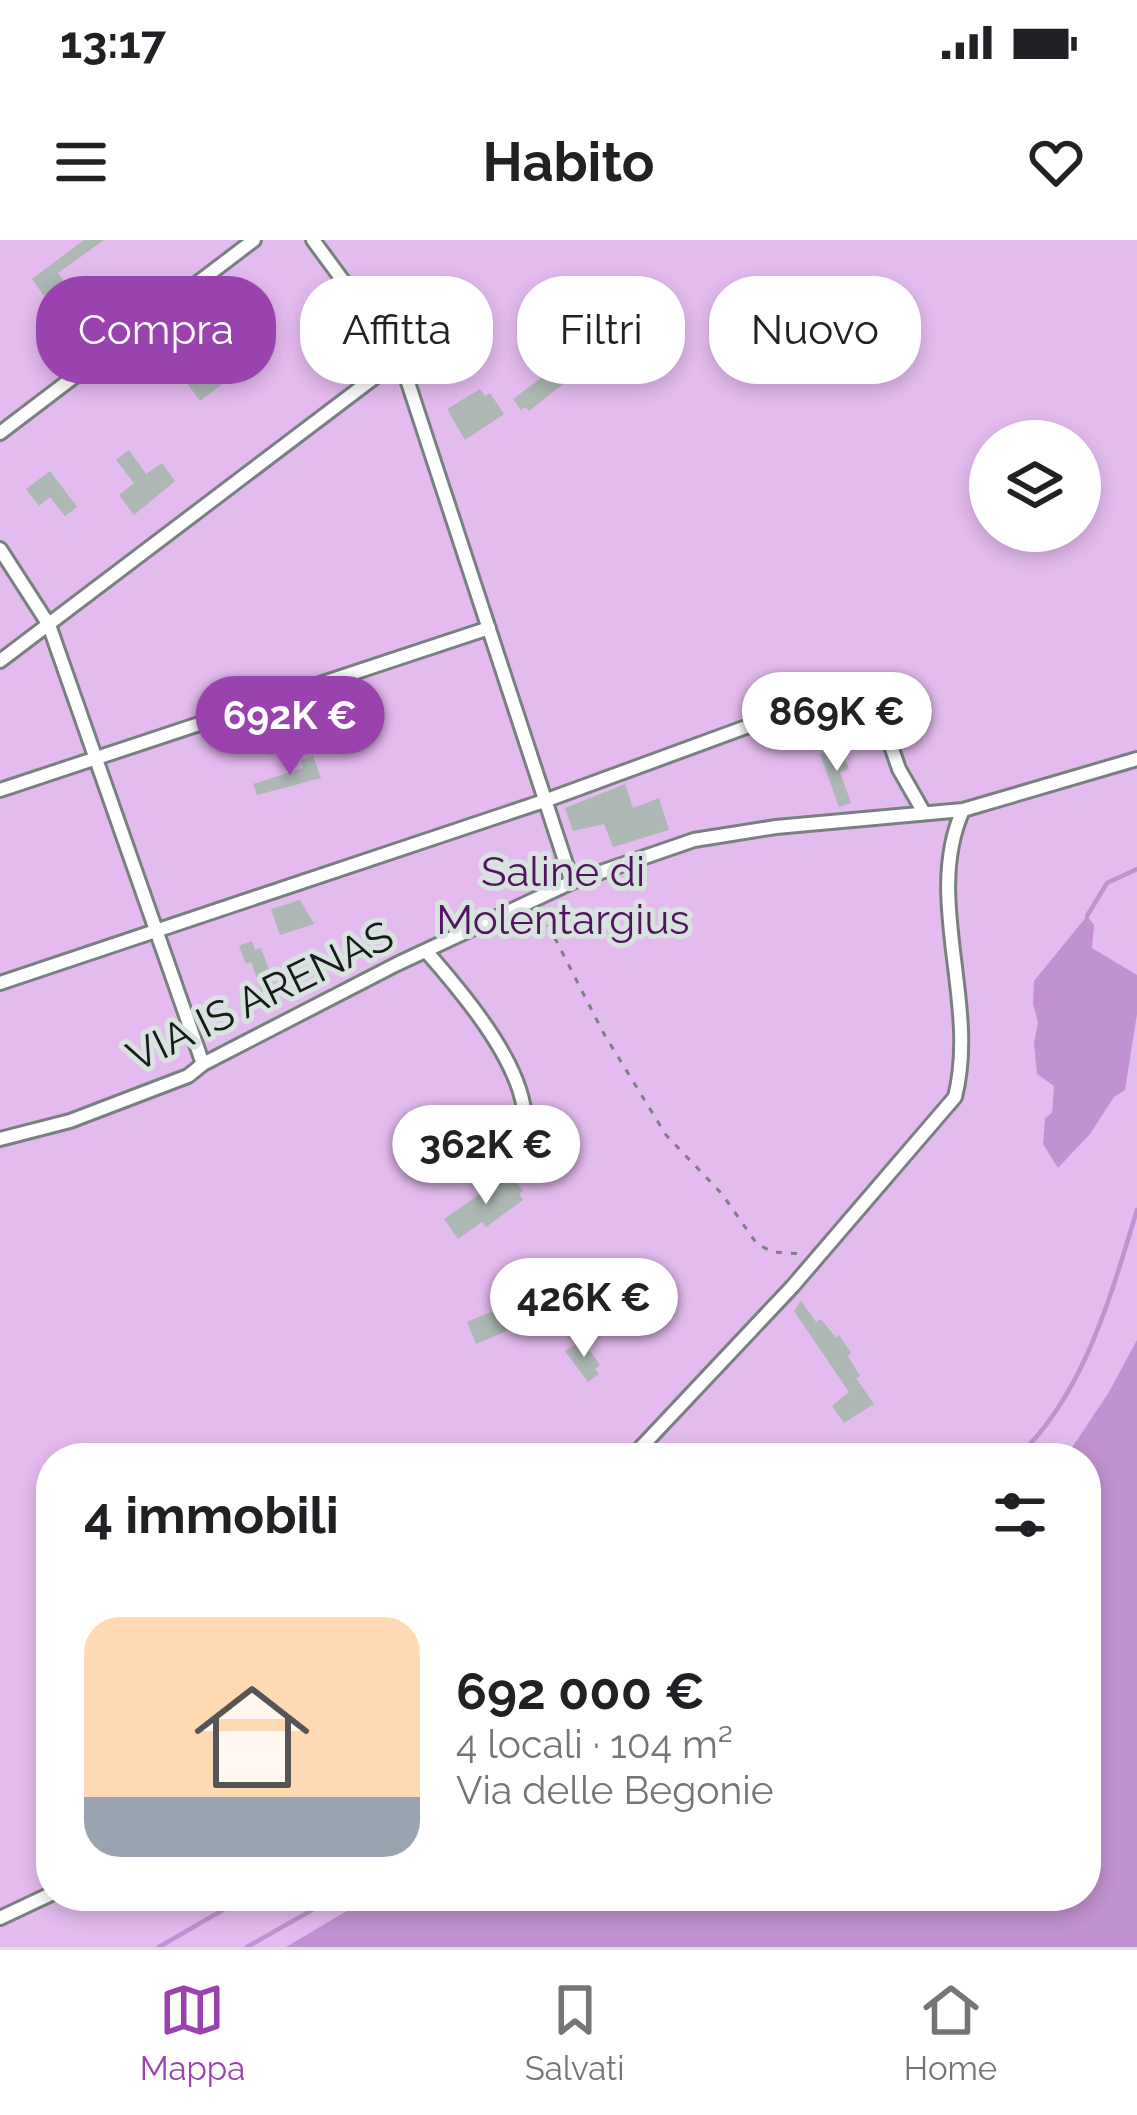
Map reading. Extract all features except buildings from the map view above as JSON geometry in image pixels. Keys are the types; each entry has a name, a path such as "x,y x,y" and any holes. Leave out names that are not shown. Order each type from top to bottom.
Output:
{"street":[{"path":"0,433 254,240"},
{"path":"313,240 340,276"},
{"path":"0,661 366,384"},
{"path":"409,384 572,881"},
{"path":"0,549 49,626 203,1064"},
{"path":"0,790 489,628"},
{"path":"0,982 547,800 869,682 899,769 923,811"},
{"name":"VIA IS ARENAS","path":"0,1139 70,1121 188,1076 203,1064 572,881 694,840 962,810 1137,759"},
{"path":"645,1443 813,1263 955,1097 963,1064 945,874 952,833 962,810"},
{"path":"426,951 487,1031 521,1093 527,1114 524,1131 502,1150"},
{"path":"0,1918 36,1901"}],"path":[{"path":"536,900 604,1034 666,1135 722,1194 758,1244 773,1252 802,1253 813,1263"}],"green space":[{"name":"Saline di Molentargius","path":"0,240 1137,240 1137,1947 0,1947"}],"shaded area":[{"path":"1087,916 1094,925 1092,948 1137,975 1137,1014 1125,1090 1114,1097 1090,1134 1058,1168 1043,1144 1054,1086 1037,1074 1034,981"},
{"path":"1137,1340 1137,1947 286,1947 347,1911 1101,1911 1101,1443 1075,1443"}],"waterway":[{"path":"1087,916 1107,883 1137,869"},
{"path":"1030,1443 1060,1405 1092,1343 1137,1210"},
{"path":"159,1947 221,1911"},
{"path":"247,1947 311,1911"}]}
